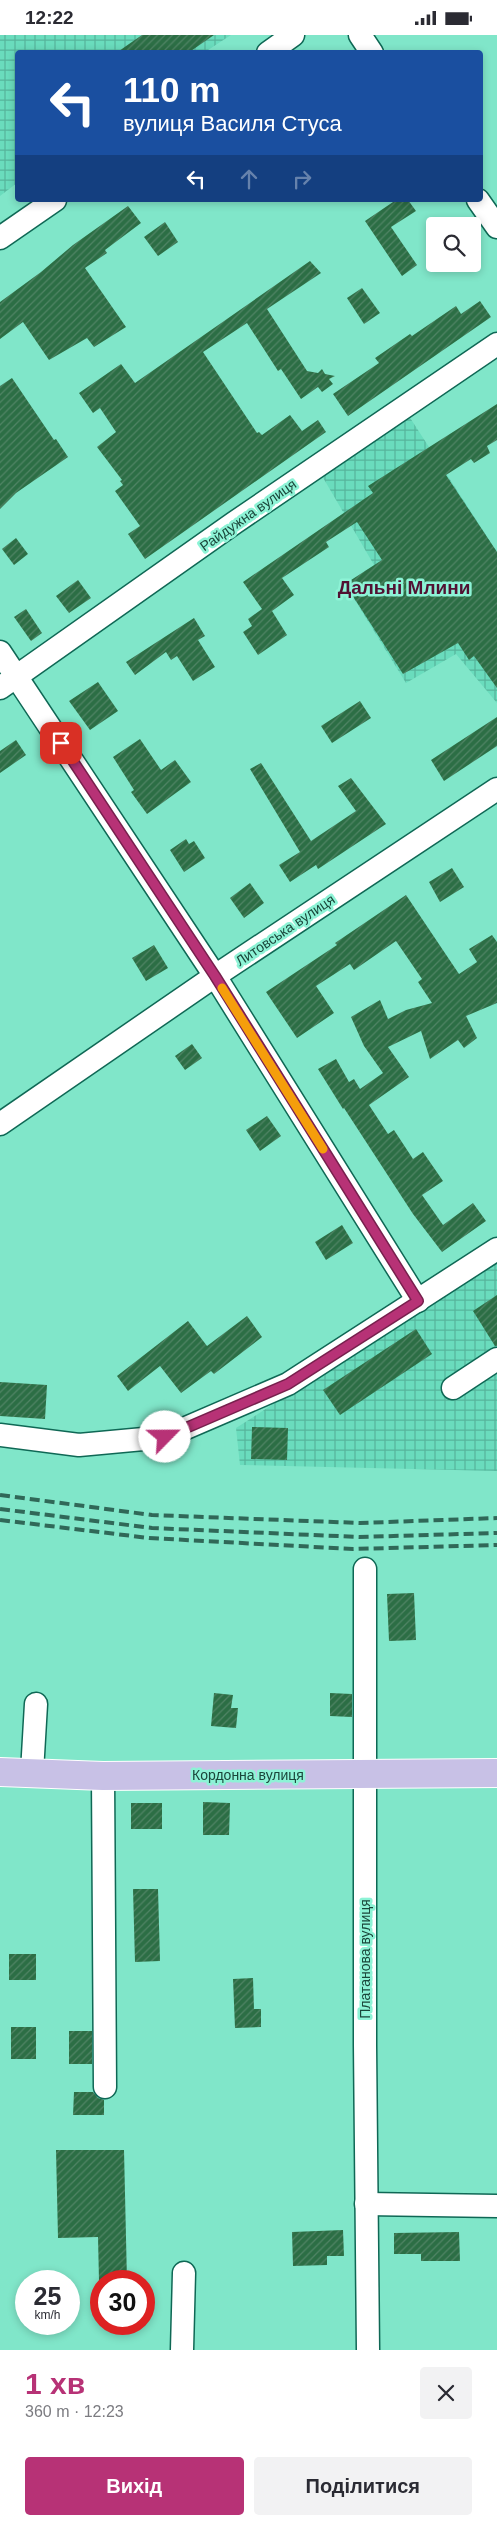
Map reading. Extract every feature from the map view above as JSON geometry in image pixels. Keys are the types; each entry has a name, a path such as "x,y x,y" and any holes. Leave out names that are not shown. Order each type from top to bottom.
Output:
{"main road":[{"name":"Кордонна вулиця","path":"0,1771 103,1776 497,1773"}],"street":[{"path":"272,50 293,35"},
{"path":"360,35 370,50"},
{"path":"0,238 52,202"},
{"path":"479,202 497,227"},
{"name":"Райдужна вулиця","path":"8,682 234,523 497,344"},
{"path":"0,653 8,682 215,976 418,1301"},
{"name":"Литовська вулиця","path":"0,1124 215,976 497,789"},
{"path":"0,1435 79,1445 165,1437 288,1384 497,1249"},
{"path":"453,1387 497,1359"},
{"name":"Платанова вулиця","path":"365,1569 368,2350"},
{"path":"32,1772 36,1704"},
{"path":"103,1776 105,2087"},
{"path":"366,2204 497,2206"},
{"path":"182,2350 184,2273"}],"shaded area":[{"path":"0,35 231,35 208,50 15,50 15,185 0,196"},
{"path":"405,410 497,552 497,703 456,654 406,683 345,584 374,565 318,469"},
{"path":"497,1260 497,1471 240,1465 236,1428"}],"building":[{"path":"142,35 214,35 192,50 120,50"},
{"path":"393,202 409,202 416,211 391,227 417,265 402,276 365,221"},
{"path":"128,206 141,223 105,250 107,253 85,268 126,327 94,347 87,338 49,360 23,322 0,339 0,302 41,272 73,245"},
{"path":"165,222 178,242 158,256 144,237"},
{"path":"310,261 321,273 267,309 307,371 318,373 322,369 325,374 335,376 329,379 333,384 322,392 318,387 301,399 281,369 278,371 247,323 203,352 257,433 259,432 262,435 290,415 302,431 318,420 326,432 145,559 128,534 140,526 115,491 123,485 120,481 122,480 97,447 116,432 100,408 93,413 79,393 121,364 135,383"},
{"path":"362,288 380,313 364,324 347,298"},
{"path":"480,301 491,317 348,416 333,394 379,363 375,358 410,334 412,336 456,306 461,314"},
{"path":"12,378 54,440 56,439 68,457 16,493 0,509 0,386"},
{"path":"497,404 497,440 487,446 490,453 474,463 471,459 446,475 497,552 497,688 474,656 469,660 458,643 403,674 345,584 382,560 357,522 326,542 329,547 282,578 294,595 272,611 287,635 258,655 243,632 252,626 248,619 262,609 243,582 373,493 368,486"},
{"path":"16,538 28,554 14,565 2,549"},
{"path":"78,580 91,598 69,613 56,596"},
{"path":"26,609 42,633 31,641 14,617"},
{"path":"194,618 205,636 198,640 215,667 193,681 177,656 171,660 166,652 135,675 126,662"},
{"path":"98,682 118,711 90,730 69,701"},
{"path":"360,701 371,718 332,743 321,726"},
{"path":"497,717 497,746 444,781 431,760"},
{"path":"140,739 161,770 175,760 191,782 147,814 131,792 134,790 113,757"},
{"path":"16,740 26,755 0,773 0,751"},
{"path":"261,763 311,841 356,811 338,786 351,778 386,824 318,869 316,865 290,882 279,865 300,852 250,769"},
{"path":"186,839 189,844 194,841 205,858 184,872 170,850"},
{"path":"452,868 464,887 440,902 429,882"},
{"path":"250,883 264,903 244,918 230,898"},
{"path":"406,895 459,974 477,962 469,949 492,935 497,942 497,1003 466,1016 477,1038 464,1048 458,1040 430,1059 421,1031 388,1047 409,1077 369,1105 388,1134 394,1130 413,1159 423,1152 443,1181 422,1195 443,1225 473,1203 486,1221 442,1252 413,1214 318,1069 336,1059 349,1082 354,1079 360,1089 383,1073 364,1046 351,1017 380,1000 388,1019 406,1010 432,1003 418,982 422,979 396,941 354,970 350,964 316,986 334,1013 297,1038 266,992 337,945 335,943"},
{"path":"154,945 168,968 146,981 132,958"},
{"path":"192,1044 202,1058 185,1070 175,1056"},
{"path":"267,1116 281,1136 260,1151 246,1130"},
{"path":"342,1225 353,1243 326,1260 315,1242"},
{"path":"497,1295 497,1346 495,1346 473,1311"},
{"path":"247,1316 262,1337 214,1374 211,1371 181,1393 160,1366 128,1391 117,1376 188,1321 207,1346"},
{"path":"416,1329 432,1354 340,1415 323,1390"},
{"path":"0,1382 47,1385 45,1419 0,1416"},
{"path":"252,1427 288,1428 287,1460 251,1459"},
{"path":"414,1593 416,1640 389,1641 387,1594"},
{"path":"214,1693 233,1695 231,1708 238,1708 236,1728 211,1726"},
{"path":"330,1693 352,1694 352,1717 330,1716"},
{"path":"203,1802 230,1803 229,1835 203,1835"},
{"path":"131,1803 162,1803 162,1829 131,1829"},
{"path":"133,1889 158,1889 160,1961 135,1962"},
{"path":"9,1954 36,1954 36,1980 9,1980"},
{"path":"253,1978 254,2009 261,2009 261,2027 235,2028 233,1979"},
{"path":"11,2027 36,2027 36,2059 11,2059"},
{"path":"69,2031 92,2031 92,2064 69,2064"},
{"path":"74,2092 93,2092 98,2098 104,2100 104,2115 73,2115"},
{"path":"56,2150 124,2150 127,2270 99,2270 98,2237 58,2238"},
{"path":"343,2230 344,2256 327,2256 327,2265 293,2266 292,2232"},
{"path":"459,2232 460,2261 421,2261 421,2254 394,2254 394,2233"}],"railway":[{"path":"0,1495 152,1515 360,1523 497,1518"},
{"path":"0,1509 152,1528 359,1537 497,1533"},
{"path":"0,1520 149,1538 353,1549 497,1545"}],"slow traffic":[{"path":"222,988 323,1149"}],"district":[{"name":"Дальні Млини","path":"404,587"}],"route":[{"path":"61,743 215,976 418,1301 288,1384 165,1437"}]}
